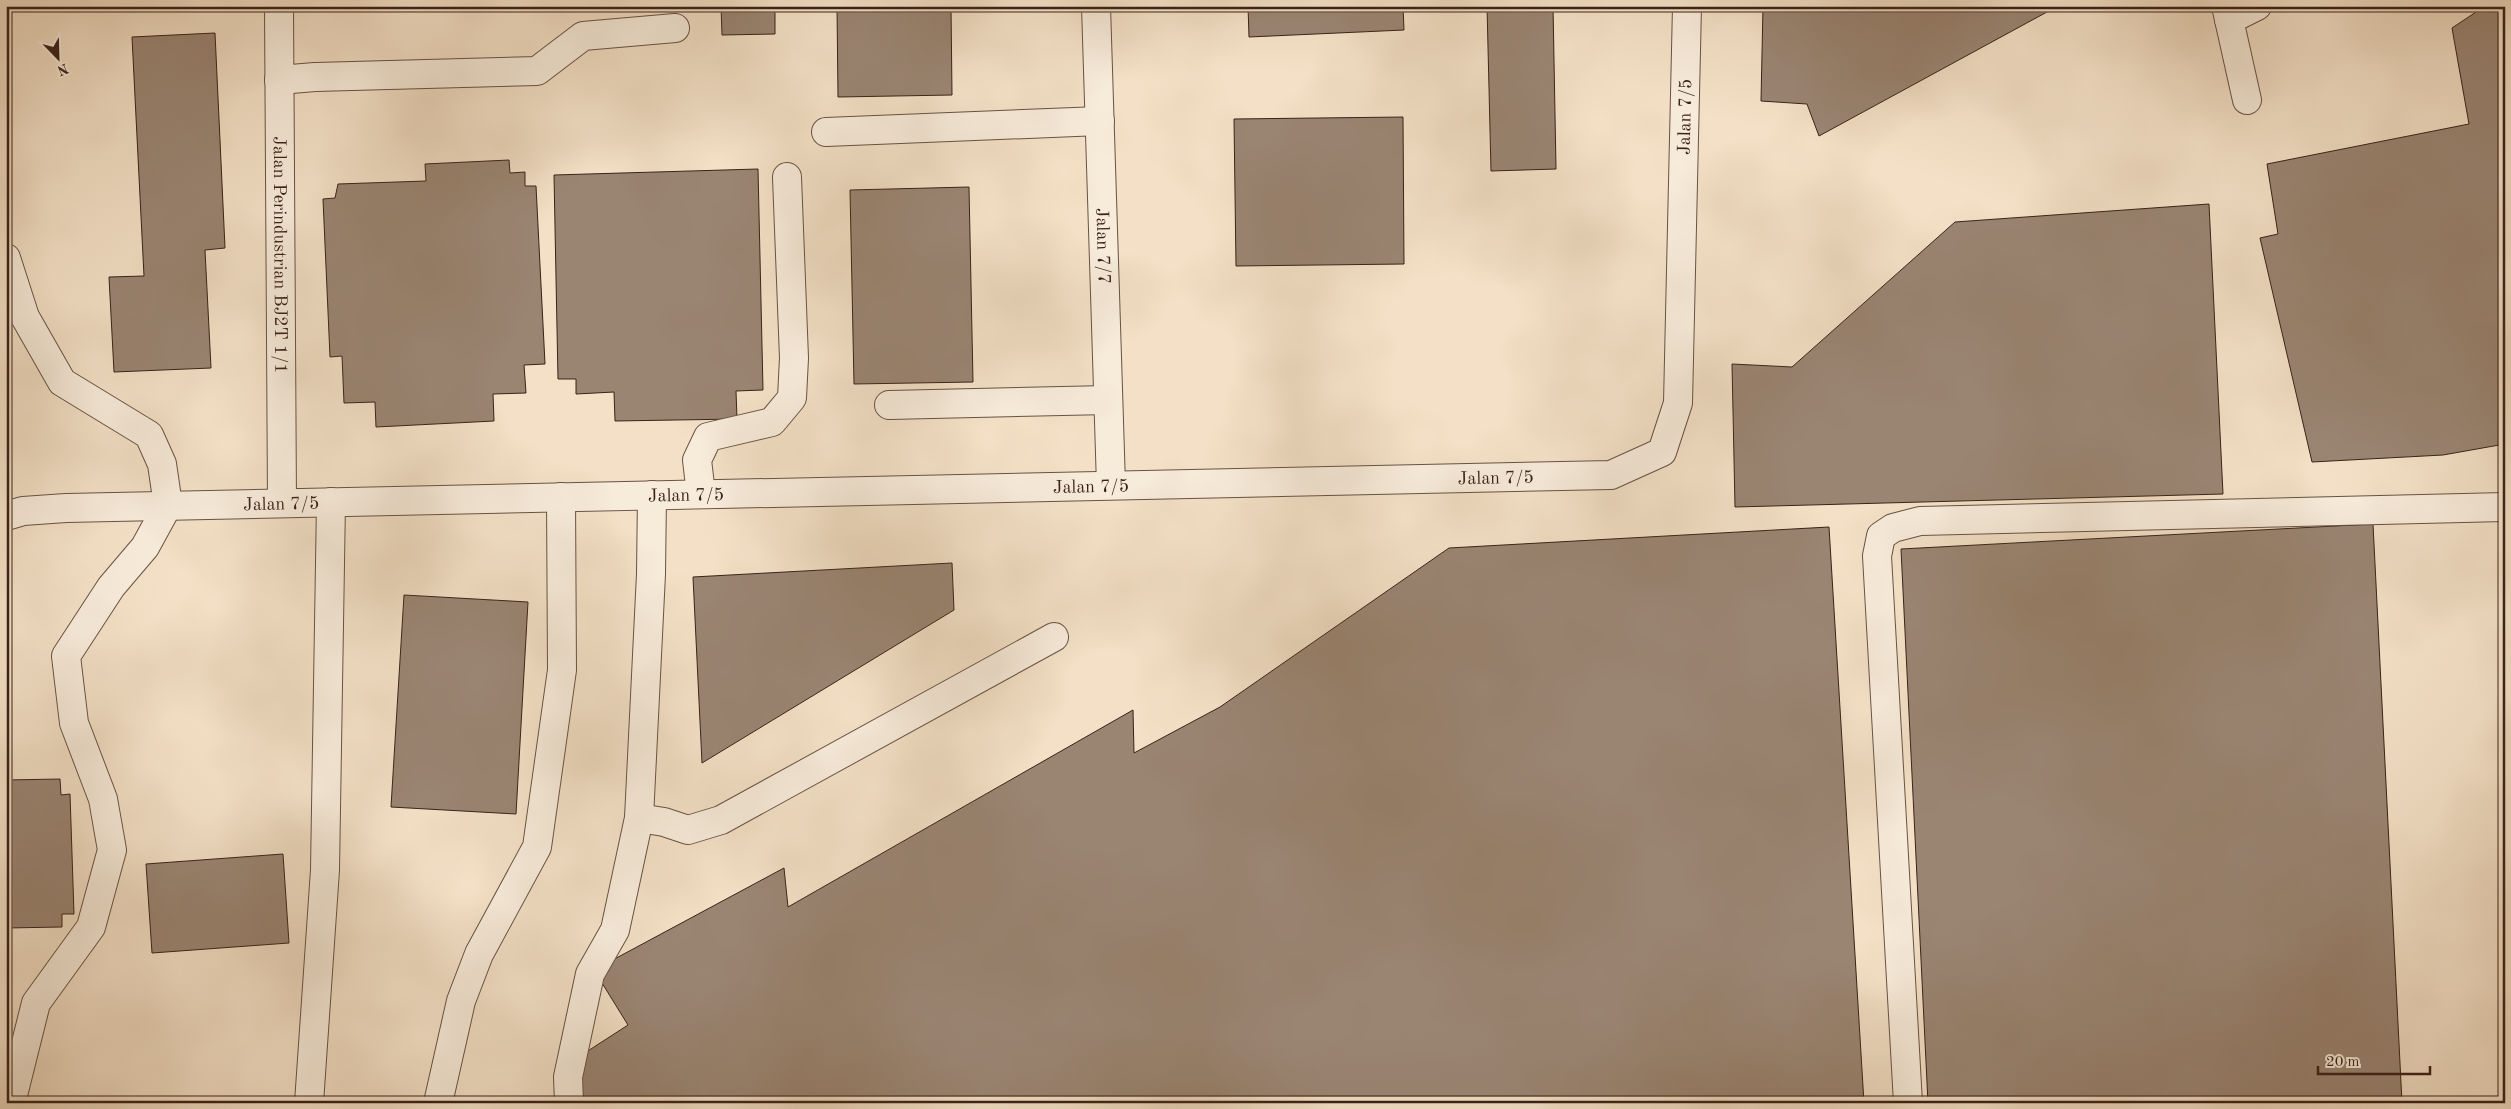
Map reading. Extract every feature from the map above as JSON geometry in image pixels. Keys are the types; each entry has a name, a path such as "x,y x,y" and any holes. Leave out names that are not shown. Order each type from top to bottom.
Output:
{"street":[{"name":"Jalan Perindustrian BJ2T 1/1","path":"279,6 282,503"},
{"name":"Jalan 7/7","path":"1096,6 1111,486"},
{"name":"Jalan 7/5","path":"6,516 23,511 66,508 168,505 1611,475 1662,452 1678,404 1687,6"},
{"path":"2247,100 2228,13 2257,6"},
{"path":"279,80 315,77 537,71 583,36 675,28"},
{"path":"826,132 1100,121"},
{"path":"701,494 697,460 708,437 772,422 792,398 794,358 787,177"},
{"path":"6,258 25,317 62,382 149,435 162,464 168,505 146,547 111,587 66,656 74,723 103,799 112,850 91,927 36,1003 10,1103"},
{"path":"890,405 1108,400"},
{"path":"568,1103 568,1077 590,974 615,930 639,818 651,574 652,495"},
{"path":"438,1103 460,1001 476,962 537,847 562,670 561,497"},
{"path":"309,1103 325,870 331,502"},
{"path":"1908,1103 1877,556 1880,536 1893,528 1920,521 2505,507"},
{"path":"639,818 664,822 688,830 721,820 1054,637"}],"building":[{"path":"424,6 626,6 626,8 425,10"},
{"path":"721,6 775,6 775,34 722,35"},
{"path":"837,6 951,6 952,95 838,97"},
{"path":"1248,6 1403,6 1404,30 1249,37"},
{"path":"1487,6 1553,6 1556,169 1491,171"},
{"path":"1763,6 2058,6 1819,136 1807,104 1761,101"},
{"path":"2485,6 2499,6 2505,56 2505,444 2443,455 2312,462 2260,238 2278,234 2267,164 2469,124 2452,28"},
{"path":"215,33 225,248 205,250 211,368 114,372 109,277 144,276 132,37"},
{"path":"1403,117 1404,264 1236,266 1234,119"},
{"path":"509,160 510,173 525,172 525,186 536,186 545,364 524,365 526,393 493,394 494,421 376,427 375,402 344,403 342,356 330,357 323,199 335,198 338,184 426,181 425,164"},
{"path":"758,169 763,390 736,391 737,419 615,421 614,392 576,394 576,379 558,379 554,175"},
{"path":"969,187 973,382 854,384 850,190"},
{"path":"2209,204 2223,494 1735,507 1732,364 1792,367 1955,222"},
{"path":"2373,524 2402,1103 1928,1103 1901,549"},
{"path":"1829,527 1864,1103 579,1103 577,1058 628,1025 594,970 784,868 788,907 1133,710 1134,753 1220,707 1449,548"},
{"path":"952,563 954,610 702,763 693,577"},
{"path":"404,595 528,602 516,814 391,807"},
{"path":"60,779 61,795 70,794 74,914 62,914 62,927 6,928 6,780"},
{"path":"283,854 289,943 152,953 146,864"}]}
